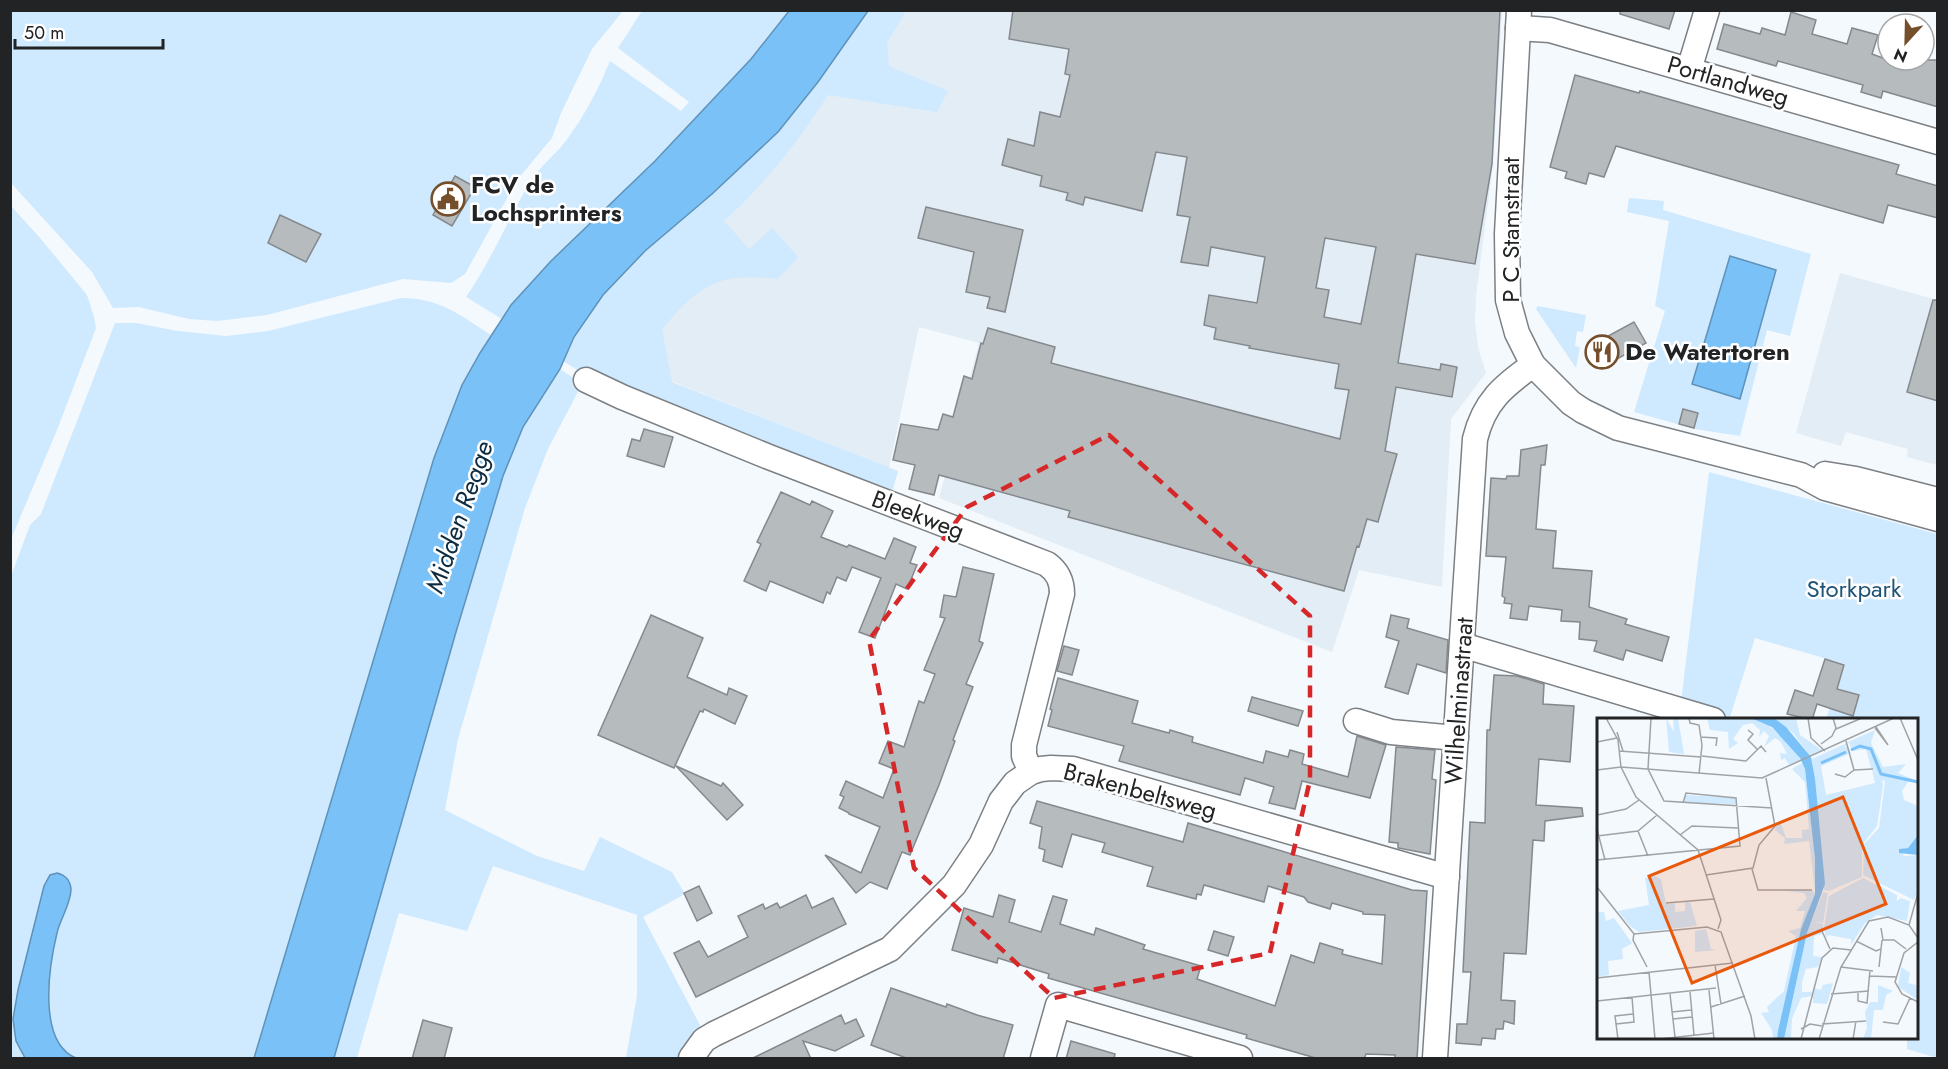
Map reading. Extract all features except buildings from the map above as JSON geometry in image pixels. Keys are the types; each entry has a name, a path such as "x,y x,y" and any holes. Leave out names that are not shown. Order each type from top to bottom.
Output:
{"street":[{"path":"1689,70 1707,10"},
{"name":"Portlandweg","path":"1518,19 1938,142"},
{"name":"P C Stamstraat","path":"1518,19 1507,234 1508,300 1517,333 1533,365 1570,403 1618,428 1801,476 1825,488 1938,519"},
{"name":"Wilhelminastraat","path":"1435,1059 1475,446 1479,425 1495,396 1511,380 1533,365"},
{"name":"Bleekweg","path":"586,380 622,398 1047,564 1055,570 1060,577 1062,594 1024,745 1024,756 1031,772"},
{"name":"P C Stamstraat","path":"1801,476 1822,473 1856,479 1938,500"},
{"path":"1462,645 1706,718"},
{"path":"1356,721 1391,732 1456,738"},
{"name":"Brakenbeltsweg","path":"691,1059 704,1040 714,1034 890,949 926,916 954,885 981,845 1001,801 1015,783 1031,772 1051,768 1073,769 1447,878"},
{"path":"1043,1059 1058,1005 1240,1059"}],"highlighted area":[{"path":"1109,435 1310,616 1310,780 1270,953 1054,998 914,868 869,640 967,507"}],"shaded area":[{"path":"879,11 1502,11 1493,164 1476,296 1475,322 1478,347 1486,373 1451,419 1442,587 1359,570 1332,652 939,498 954,442 952,417 963,375 970,377 979,343 919,327 889,468 611,357"},
{"path":"1840,273 1937,300 1937,465 1907,457 1908,449 1846,432 1841,446 1796,433"}],"green space":[{"path":"11,11 623,11 592,49 561,113 552,138 517,180 465,274 451,283 403,279 267,315 217,321 189,319 139,307 113,308 92,272 11,183"},
{"path":"642,11 789,11 751,59 655,161 551,261 511,305 502,319 466,297 533,178 572,133 610,61 681,111 689,102 618,48"},
{"path":"868,11 906,11 887,43 889,66 948,91 937,112 828,95 780,162 724,221 749,249 772,228 798,257 778,279 740,278 712,284 688,301 662,329 672,382 898,471 891,496 587,376 563,361 581,326 604,295 658,238 748,161 779,130"},
{"path":"1629,198 1664,201 1663,210 1811,254 1790,336 1767,330 1740,436 1695,429 1634,412 1665,311 1655,306 1669,221 1627,212"},
{"path":"11,206 87,295 96,328 57,430 11,539"},
{"path":"401,298 438,304 491,335 462,385 434,458 254,1058 76,1058 64,1049 56,1036 51,1020 49,982 58,928 68,901 44,886 38,914 22,1056 25,1058 11,1058 11,576 30,525 41,514 115,323 136,323 178,331 226,336 268,331"},
{"path":"1538,306 1586,315 1583,332 1577,331 1575,346 1580,347 1576,368 1536,309"},
{"path":"560,369 582,384 548,449 525,508 458,739 445,810 537,856 584,871 600,837 672,872 685,894 643,917 702,1029 677,1058 626,1057 637,996 637,915 493,866 467,931 399,913 357,1058 334,1058 503,476 523,427"},
{"name":"Storkpark","path":"1709,472 1937,534 1937,1058 1907,1049 1907,1039 1918,1039 1918,718 1826,718 1845,664 1755,638 1730,717 1681,702"}],"water":[{"name":"Midden Regge","path":"789,11 868,11 818,82 778,132 712,194 645,251 603,295 574,337 560,369 523,427 503,476 334,1058 254,1058 434,458 462,385 511,305 551,261 655,161 751,59"},
{"path":"1730,256 1776,270 1740,399 1692,384"},
{"path":"57,873 67,878 71,889 57,933 51,964 49,1002 55,1036 64,1049 76,1058 25,1058 16,1041 13,1019 18,990 44,886 50,875"}],"place":[{"name":"FCV de Lochsprinters","path":"448,199"},
{"name":"De Watertoren","path":"1602,352"}]}
